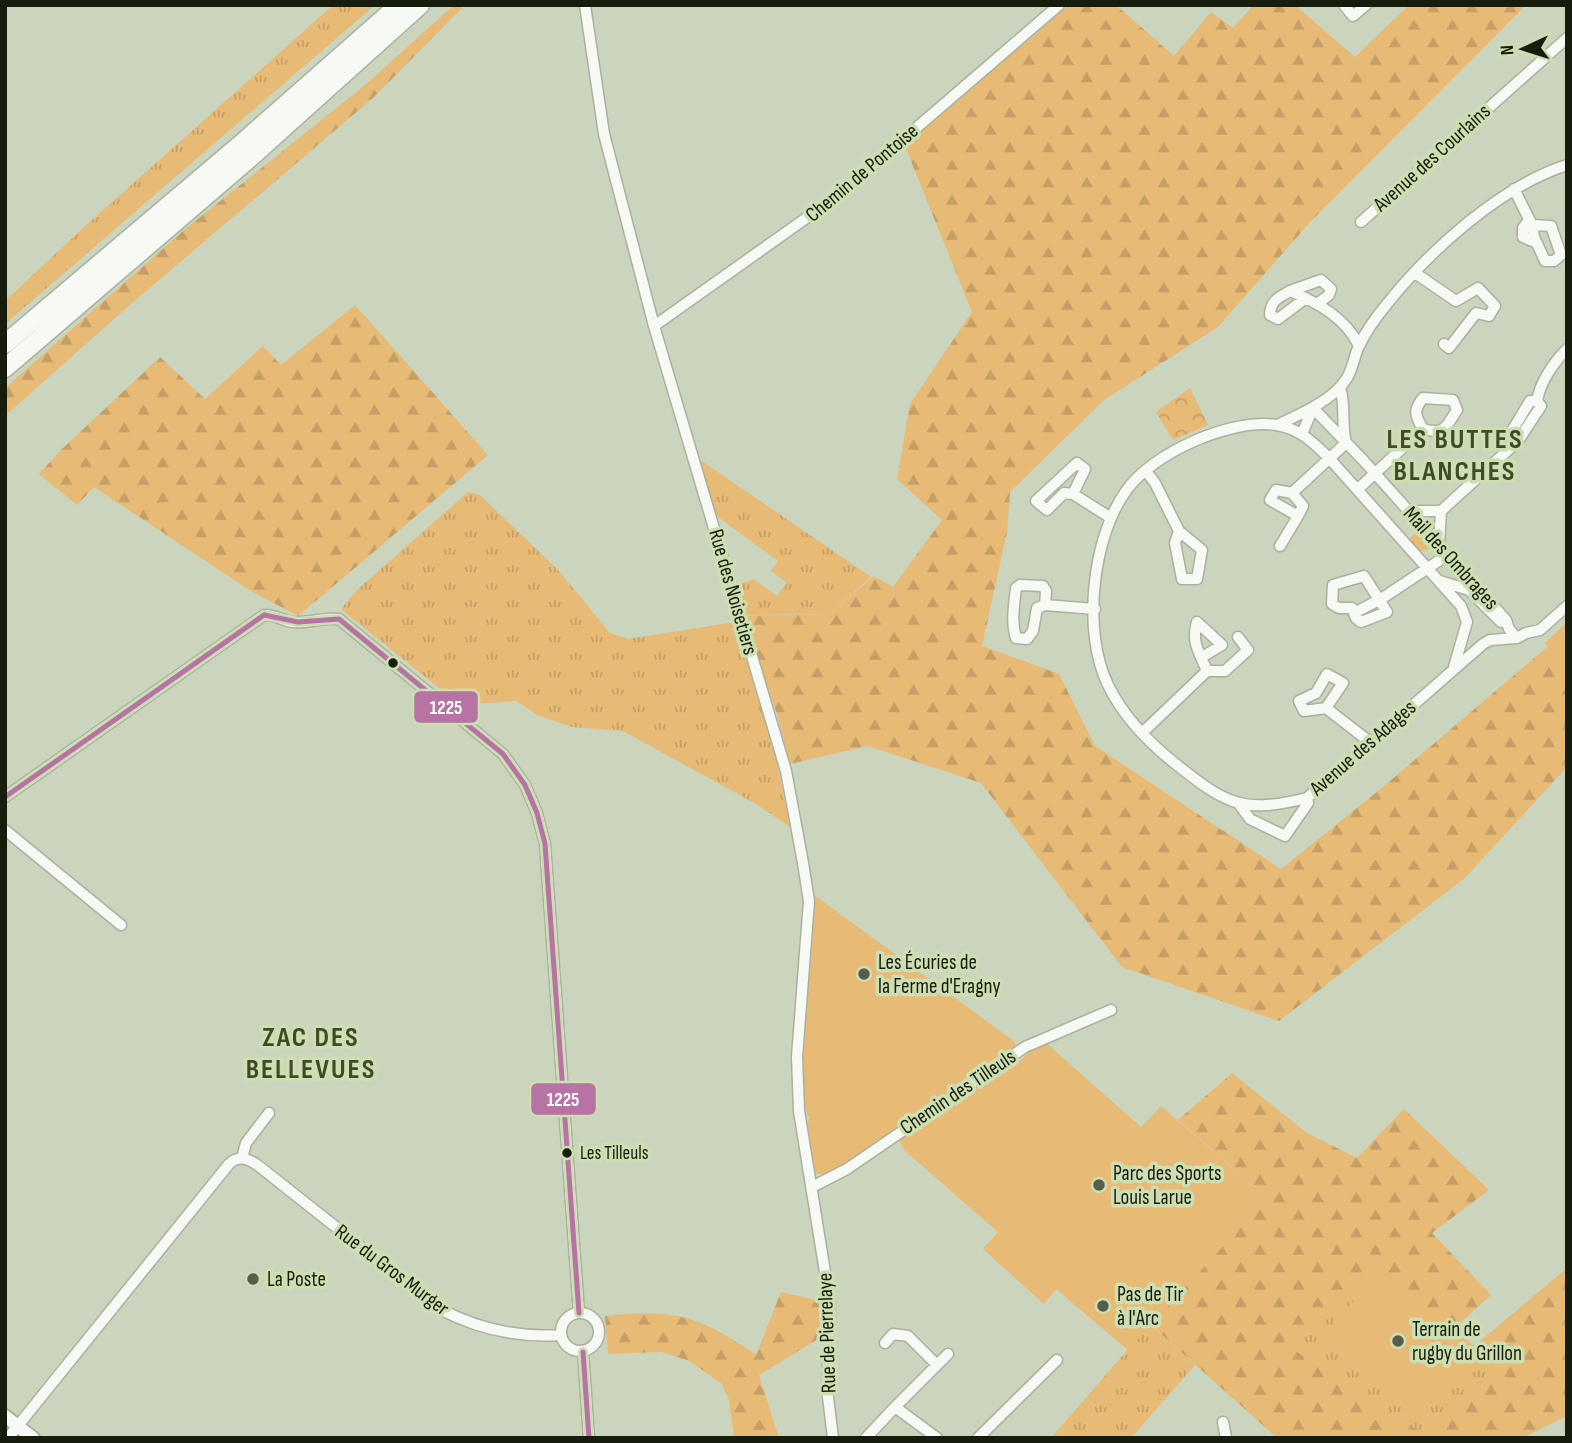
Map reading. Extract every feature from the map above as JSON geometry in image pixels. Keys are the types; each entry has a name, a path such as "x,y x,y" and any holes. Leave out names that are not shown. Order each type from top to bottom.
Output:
{"highway":[{"path":"5,344 241,144 399,5"},
{"path":"5,368 252,156 420,5"}],"street":[{"name":"Rue des Noisetiers","path":"585,5 604,134 654,326 786,771 809,901 797,1057 799,1111 812,1187"},
{"name":"Chemin de Pontoise","path":"654,326 712,288 836,197 1059,5"},
{"path":"1343,5 1353,16 1366,5"},
{"name":"Avenue des Courlains","path":"1361,222 1567,38"},
{"path":"1277,425 1313,408 1340,387 1347,379 1359,346 1387,304 1415,273 1482,212 1514,189 1567,165"},
{"path":"1514,189 1531,222"},
{"path":"1531,222 1551,226 1561,255 1554,261 1545,261 1537,243 1523,237 1522,228 1531,222"},
{"path":"1415,273 1456,301 1476,313 1489,316 1495,306 1478,288 1456,301"},
{"path":"1306,298 1278,319 1270,315 1270,307 1277,298 1321,280 1331,289 1329,295 1317,304"},
{"path":"1290,291 1317,304 1344,323 1371,327"},
{"path":"1444,344 1450,348 1476,313"},
{"path":"1344,323 1359,346"},
{"path":"1439,544 1441,512 1514,443 1510,434 1530,401 1537,401 1538,391 1567,349"},
{"path":"1292,493 1346,443 1342,429 1344,399 1340,387"},
{"path":"1423,398 1453,400 1457,410 1443,430 1437,433 1423,429 1415,413 1415,407 1423,398"},
{"path":"1302,434 1313,408"},
{"name":"Mail des Ombrages","path":"1313,408 1449,554 1506,620 1517,638"},
{"name":"Avenue des Adages","path":"1277,425 1259,425 1208,434 1166,455 1127,488 1111,518 1097,566 1095,632 1107,683 1122,709 1142,733 1170,760 1220,797 1259,807 1307,798 1454,667 1490,640 1517,638 1540,630 1567,606"},
{"name":"Mail des Ombrages","path":"1277,425 1311,440 1461,606 1467,622 1454,667"},
{"path":"1358,489 1423,429"},
{"path":"1073,494 1085,469 1077,463 1036,500 1047,510 1064,493 1073,494 1111,518"},
{"path":"1146,471 1179,531 1202,550 1197,579 1182,579 1175,543 1179,531"},
{"path":"1280,545 1303,506 1292,493 1276,490 1270,500 1297,516"},
{"path":"1409,511 1441,512"},
{"path":"1381,599 1364,576 1333,585 1332,604 1339,608 1352,608 1354,613 1381,599 1449,554"},
{"path":"1440,581 1469,590 1500,622 1508,626"},
{"path":"1045,605 1046,591 1043,586 1016,587 1013,612 1016,639 1030,637 1037,608 1045,605 1095,609"},
{"path":"5,797 264,615 275,615 289,622 308,622 323,617 338,619 503,754 525,785 537,813 545,844 579,1313"},
{"path":"1142,733 1207,671 1225,671 1248,650 1238,637"},
{"path":"1202,657 1207,671"},
{"path":"1326,708 1371,743"},
{"path":"1239,804 1250,819 1285,836 1308,803 1307,798"},
{"path":"5,830 121,925"},
{"name":"Chemin des Tilleuls","path":"812,1187 848,1169 1025,1047 1111,1010"},
{"path":"8,1438 229,1164 242,1158 246,1143 269,1113"},
{"name":"Rue du Gros Murger","path":"242,1158 260,1167 438,1308 460,1320 489,1330 522,1335 561,1335"},
{"name":"Rue de Pierrelaye","path":"812,1187 830,1303 827,1389 833,1438"},
{"path":"579,1313 595,1320 599,1332 595,1345 583,1352 567,1346 561,1335 565,1320 579,1313"},
{"path":"885,1343 893,1334 908,1336 937,1365"},
{"path":"583,1352 589,1438"},
{"path":"866,1438 948,1354"},
{"path":"978,1438 1057,1360"},
{"path":"895,1408 937,1438"},
{"path":"5,1416 33,1438"},
{"path":"1223,1422 1226,1438"}],"green space":[{"path":"333,5 375,5 5,324 5,301"},
{"path":"454,5 465,5 373,98 132,303 5,416 5,388 183,231 364,86"},
{"path":"1069,5 1116,5 1174,56 1211,12 1233,28 1251,8 1249,5 1295,5 1355,57 1409,5 1526,5 1311,221 1218,327 1104,400 1010,492 1007,532 982,646 1059,674 1095,746 1281,869 1383,787 1567,630 1567,767 1465,878 1279,1021 1122,967 981,783 868,746 789,764 778,716 740,616 829,614 874,576 893,587 942,520 897,479 910,404 972,312 902,139 1025,43"},
{"path":"355,305 488,455 298,616 251,591 94,487 77,505 39,474 160,357 205,399 263,346 281,365"},
{"path":"1190,388 1208,425 1173,440 1156,412"},
{"path":"696,457 871,577 829,614 745,615 736,586 754,579 777,596 787,583 771,571 778,561 714,514"},
{"path":"468,492 480,495 558,570 610,633 628,639 735,622 777,762 790,827 756,804 623,731 572,727 537,715 517,701 460,705 341,609 357,590"},
{"path":"1421,529 1437,547 1419,552 1408,540"},
{"path":"1567,622 1567,664 1564,667 1545,643"},
{"name":"Les Écuries de la Ferme d'Eragny","path":"814,895 1016,1045 829,1174 815,1174 807,1123 810,1118 803,1101 800,1076 802,1011"},
{"name":"Parc des Sports Louis Larue","path":"1045,1042 1141,1127 1161,1106 1267,1198 1128,1350 1056,1289 1044,1304 983,1249 998,1232 904,1150 898,1137 1010,1060 1016,1065 1037,1044"},
{"path":"1232,1073 1307,1133 1357,1158 1404,1109 1489,1190 1432,1233 1491,1295 1453,1329 1383,1270 1285,1344 1419,1431 1505,1372 1473,1347 1567,1268 1567,1416 1522,1438 1277,1438 1150,1324 1267,1198 1178,1120"},
{"name":"Terrain de rugby du Grillon","path":"1382,1269 1472,1351 1414,1414 1325,1332"},
{"path":"1383,1269 1505,1372 1418,1432 1284,1344"},
{"path":"781,1292 825,1302 823,1336 759,1375 779,1438 734,1438 729,1400 722,1384 690,1361 662,1352 608,1354 605,1316 649,1313 702,1323 756,1355"},
{"path":"1150,1324 1195,1365 1131,1438 1051,1438"}],"transit line":[{"name":"1225","path":"264,615 298,622 339,619 503,754 525,785 537,813 545,844 579,1313"},
{"name":"1225","path":"5,797 264,615"},
{"name":"1225","path":"583,1352 589,1438"}],"place":[{"name":"Les Écuries de la Ferme d'Eragny","path":"864,974"},
{"name":"Les Tilleuls","path":"567,1153"},
{"name":"Parc des Sports Louis Larue","path":"1099,1185"},
{"name":"La Poste","path":"253,1279"},
{"name":"Pas de Tir à l'Arc","path":"1103,1306"},
{"name":"Terrain de rugby du Grillon","path":"1398,1341"}],"district":[{"name":"LES BUTTES BLANCHES","path":"1455,455"},
{"name":"ZAC DES BELLEVUES","path":"311,1053"}]}
